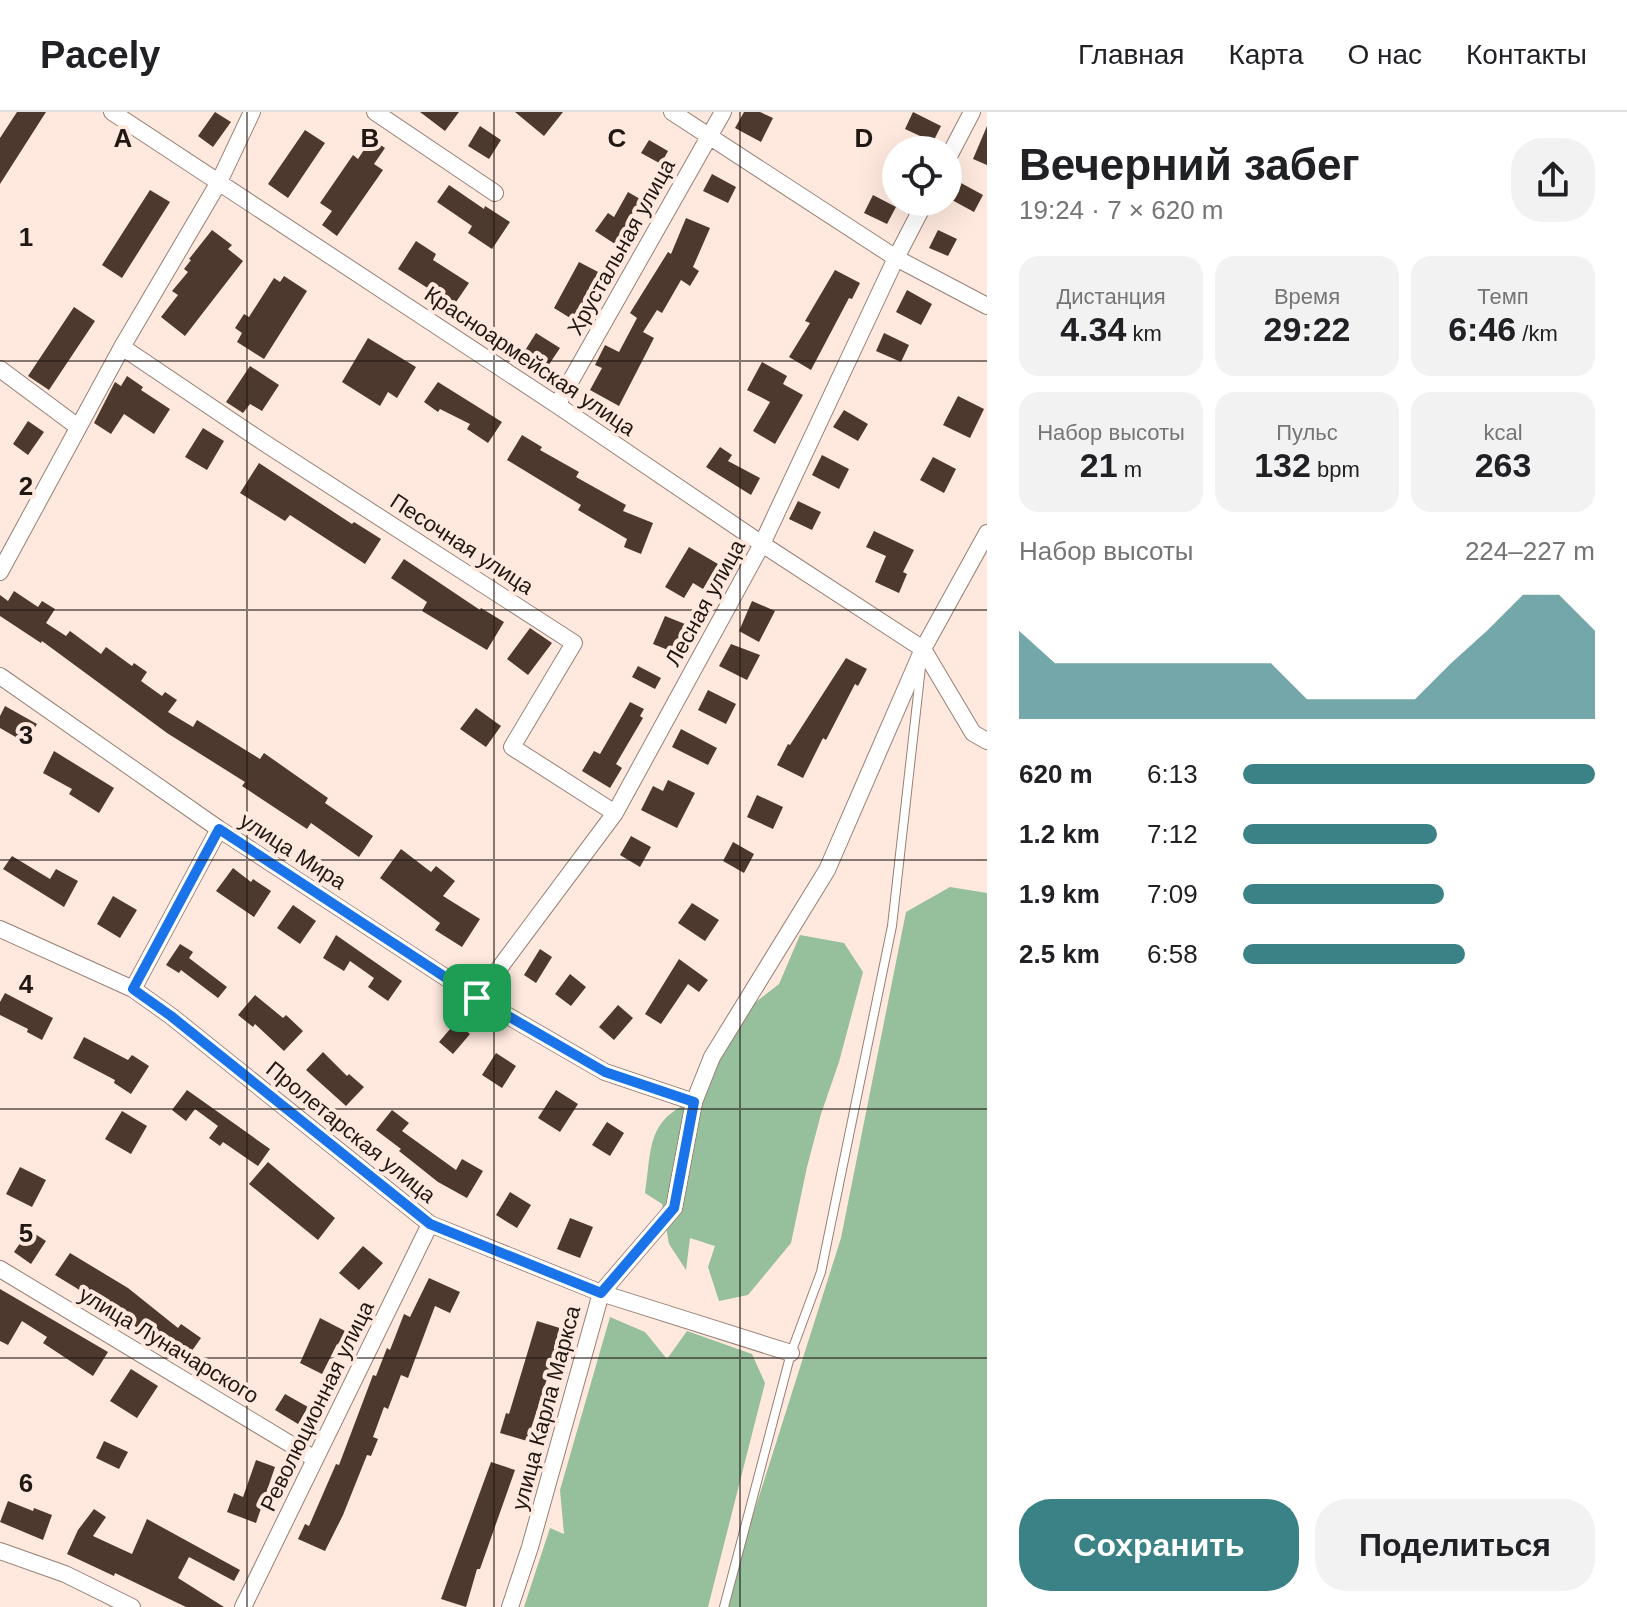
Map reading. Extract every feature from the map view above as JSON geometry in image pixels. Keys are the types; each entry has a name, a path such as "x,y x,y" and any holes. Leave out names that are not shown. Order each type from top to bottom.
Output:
{"street":[{"name":"Красноармейская улица","path":"112,112 923,649"},
{"path":"0,572 122,347 219,182 252,112"},
{"path":"375,112 495,193"},
{"path":"672,112 896,258 987,306"},
{"name":"Хрустальная улица","path":"557,405 723,112"},
{"path":"959,136 972,112"},
{"name":"Лесная улица","path":"477,998 615,813 762,544 918,216"},
{"name":"Песочная улица","path":"122,347 574,643 512,747 615,813"},
{"path":"0,369 78,427"},
{"path":"694,1102 712,1057 827,870 923,649 987,533"},
{"path":"923,649 973,733 987,741"},
{"name":"улица Мира","path":"0,676 219,829 477,998 605,1072 694,1102"},
{"path":"133,989 219,829"},
{"name":"Пролетарская улица","path":"0,929 133,989 171,1016 430,1224 601,1293 791,1353"},
{"name":"улица Карла Маркса","path":"510,1607 530,1547 601,1293 674,1208 694,1102"},
{"name":"Революционная улица","path":"243,1607 430,1224"},
{"name":"улица Луначарского","path":"0,1269 315,1459"},
{"path":"0,1551 65,1574 132,1607"}],"lane":[{"path":"724,1607 791,1353 821,1272 892,926 923,649"}],"green space":[{"path":"950,887 987,893 987,1607 724,1607 841,1238 906,912"},
{"path":"800,935 844,943 863,972 839,1062 821,1114 791,1243 748,1295 719,1301 708,1267 715,1246 690,1238 686,1270 669,1244 662,1204 645,1193 651,1149 659,1126 667,1117 694,1101 738,1016 779,984"},
{"path":"610,1317 645,1332 667,1359 687,1331 752,1354 765,1383 708,1607 524,1607 550,1528 564,1534 560,1490"}],"building":[{"path":"17,112 46,112 0,184 0,138"},
{"path":"215,112 231,122 213,147 198,136"},
{"path":"420,112 459,112 445,131"},
{"path":"515,112 563,112 544,136"},
{"path":"744,112 760,112 773,118 761,142 735,128"},
{"path":"913,112 941,126 936,136 920,136 905,129"},
{"path":"480,126 501,140 489,159 468,146"},
{"path":"987,126 987,165 973,159"},
{"path":"305,130 325,143 288,198 268,184"},
{"path":"371,139 385,148 374,164 383,170 337,236 322,225 332,211 320,203 353,155 358,159"},
{"path":"649,140 668,151 661,164 641,153"},
{"path":"712,174 736,187 728,203 703,191"},
{"path":"962,184 983,195 974,212 962,205"},
{"path":"449,185 510,222 492,249 468,233 472,226 437,202"},
{"path":"150,190 170,202 122,278 102,265"},
{"path":"628,192 640,199 615,244 595,231 608,213 614,217"},
{"path":"873,195 882,200 882,216 891,216 887,224 864,213"},
{"path":"686,218 710,228 693,267 699,271 690,286 681,280 662,313 657,310 643,332 654,338 619,406 590,390 602,368 595,365 605,345 619,352 637,318 630,313 668,252 671,254"},
{"path":"212,230 232,245 228,249 243,261 185,336 161,317 178,295 172,291 188,272 184,269 189,259"},
{"path":"938,230 957,239 948,256 929,248"},
{"path":"416,241 436,254 433,260 469,283 454,305 398,269"},
{"path":"579,262 602,274 575,321 554,308"},
{"path":"835,270 860,283 811,370 789,357 810,323 805,321"},
{"path":"284,276 307,291 264,359 237,342 242,333 235,328 244,314 249,317 274,278 280,282"},
{"path":"907,290 932,304 921,325 896,312"},
{"path":"74,307 95,321 49,390 28,376"},
{"path":"536,333 560,348 548,366 524,352"},
{"path":"884,333 909,345 901,362 876,351"},
{"path":"368,338 416,367 397,398 388,392 380,406 342,382"},
{"path":"762,362 787,376 783,384 803,395 775,444 753,431 770,402 747,390"},
{"path":"250,366 279,385 262,411 250,404 243,413 226,402"},
{"path":"127,376 143,387 141,390 170,409 154,434 124,414 111,434 94,423 115,382 121,386"},
{"path":"438,382 502,422 488,443 467,429 470,424 440,409 438,412 424,402"},
{"path":"958,396 984,409 970,438 943,425"},
{"path":"844,410 868,424 858,441 833,427"},
{"path":"28,421 44,432 28,455 13,444"},
{"path":"203,428 224,441 207,470 185,457"},
{"path":"522,435 542,447 540,450 579,472 576,477 626,505 623,511 653,523 641,554 624,547 627,539 578,510 581,505 507,460"},
{"path":"720,447 732,455 728,461 760,478 751,495 706,467"},
{"path":"822,455 849,469 839,489 812,475"},
{"path":"933,457 956,469 944,493 920,480"},
{"path":"259,463 352,524 354,522 381,539 365,564 290,515 285,521 240,493"},
{"path":"798,501 821,512 812,530 789,519"},
{"path":"874,531 914,550 903,572 907,574 899,593 875,582 886,556 866,547"},
{"path":"689,547 718,564 703,589 693,583 684,598 665,587"},
{"path":"404,559 480,610 504,622 487,650 422,611 427,602 391,578"},
{"path":"14,591 38,607 42,601 55,609 46,623 66,636 70,631 101,654 106,647 132,666 134,663 147,672 141,681 162,696 165,692 177,700 168,712 193,727 197,720 260,759 264,753 328,798 325,803 373,836 359,857 311,823 307,829 242,786 245,782 167,733 42,641 0,616 0,595 8,601"},
{"path":"752,601 775,611 759,642 739,631"},
{"path":"665,616 690,626 678,654 653,644"},
{"path":"530,628 552,643 528,675 507,659"},
{"path":"731,644 760,655 747,680 719,666"},
{"path":"846,658 867,669 858,686 855,684 826,740 823,738 803,778 777,765"},
{"path":"638,666 661,678 655,689 632,677"},
{"path":"708,690 736,704 726,724 698,710"},
{"path":"630,702 644,709 640,716 643,718 616,764 622,768 610,788 582,771 594,751 600,754"},
{"path":"5,706 37,724 26,743 0,728 0,716"},
{"path":"476,708 501,726 486,747 460,729"},
{"path":"681,729 717,748 708,765 672,747"},
{"path":"54,751 114,788 99,813 69,794 72,789 43,773"},
{"path":"668,780 695,793 677,828 641,810 653,786 663,791"},
{"path":"757,795 783,807 773,829 747,817"},
{"path":"631,836 651,847 640,867 620,855"},
{"path":"733,842 754,854 744,873 723,861"},
{"path":"401,849 431,872 436,866 455,881 443,896 480,919 462,947 435,930 440,923 380,878"},
{"path":"12,856 50,879 56,869 78,881 64,907 3,869"},
{"path":"233,868 251,882 253,879 271,891 254,917 216,891"},
{"path":"113,896 137,910 120,938 97,924"},
{"path":"692,903 719,920 705,941 678,923"},
{"path":"293,905 316,921 300,944 277,928"},
{"path":"336,935 402,981 388,1001 368,987 374,978 350,961 344,971 323,958"},
{"path":"180,944 193,952 189,958 227,987 218,998 181,970 179,973 166,965"},
{"path":"540,949 552,957 536,983 524,975"},
{"path":"679,959 708,980 699,992 688,984 661,1024 645,1014"},
{"path":"570,974 586,987 571,1006 555,994"},
{"path":"5,993 53,1018 42,1040 0,1015 0,1002"},
{"path":"255,995 283,1018 286,1015 303,1031 284,1051 255,1024 253,1027 238,1015"},
{"path":"618,1005 633,1018 614,1040 599,1027"},
{"path":"456,1022 470,1034 453,1054 439,1042"},
{"path":"84,1037 128,1060 132,1055 149,1066 131,1094 114,1083 115,1080 73,1058"},
{"path":"323,1052 347,1076 349,1074 364,1087 346,1106 306,1070"},
{"path":"496,1053 516,1066 502,1088 482,1075"},
{"path":"187,1090 270,1149 258,1166 223,1142 220,1146 209,1138 218,1126 195,1109 186,1121 172,1110"},
{"path":"556,1090 578,1104 560,1132 538,1118"},
{"path":"392,1110 409,1123 402,1131 456,1170 462,1159 483,1171 467,1198 438,1182 376,1130"},
{"path":"122,1111 147,1126 131,1154 105,1139"},
{"path":"607,1122 624,1133 610,1156 592,1145"},
{"path":"268,1162 335,1218 318,1240 249,1184"},
{"path":"20,1167 46,1180 32,1207 6,1194"},
{"path":"510,1192 531,1205 517,1228 496,1215"},
{"path":"570,1218 593,1227 580,1258 557,1249"},
{"path":"29,1230 46,1241 31,1264 14,1252"},
{"path":"363,1246 383,1263 359,1290 339,1273"},
{"path":"70,1253 128,1288 178,1328 181,1324 201,1338 184,1362 117,1313 55,1275"},
{"path":"429,1278 460,1292 450,1313 435,1306 408,1378 401,1375 388,1409 384,1407 373,1437 378,1439 371,1456 367,1455 325,1551 298,1539 305,1524 309,1526 336,1464 339,1465 373,1375 376,1376 387,1348 390,1350 404,1314 410,1317"},
{"path":"0,1289 108,1352 93,1376 43,1343 47,1337 22,1321 8,1345 0,1341"},
{"path":"320,1318 347,1332 340,1346 337,1344 322,1374 300,1363"},
{"path":"537,1321 563,1329 527,1441 500,1433 506,1413 509,1414"},
{"path":"131,1369 158,1386 137,1418 110,1401"},
{"path":"285,1394 308,1407 298,1424 275,1410"},
{"path":"104,1441 128,1452 119,1469 96,1458"},
{"path":"256,1460 275,1467 256,1523 227,1512 234,1493 243,1497"},
{"path":"491,1462 515,1470 480,1569 477,1569 466,1607 441,1599"},
{"path":"8,1501 52,1515 43,1540 0,1522"},
{"path":"94,1509 106,1517 93,1536 132,1554 147,1519 240,1570 234,1581 189,1557 178,1578 224,1607 186,1607 67,1554 78,1530"}],"route":[{"path":"219,829 477,998 605,1072 694,1102 674,1208 601,1293 430,1224 171,1016 133,989 219,829"}]}
